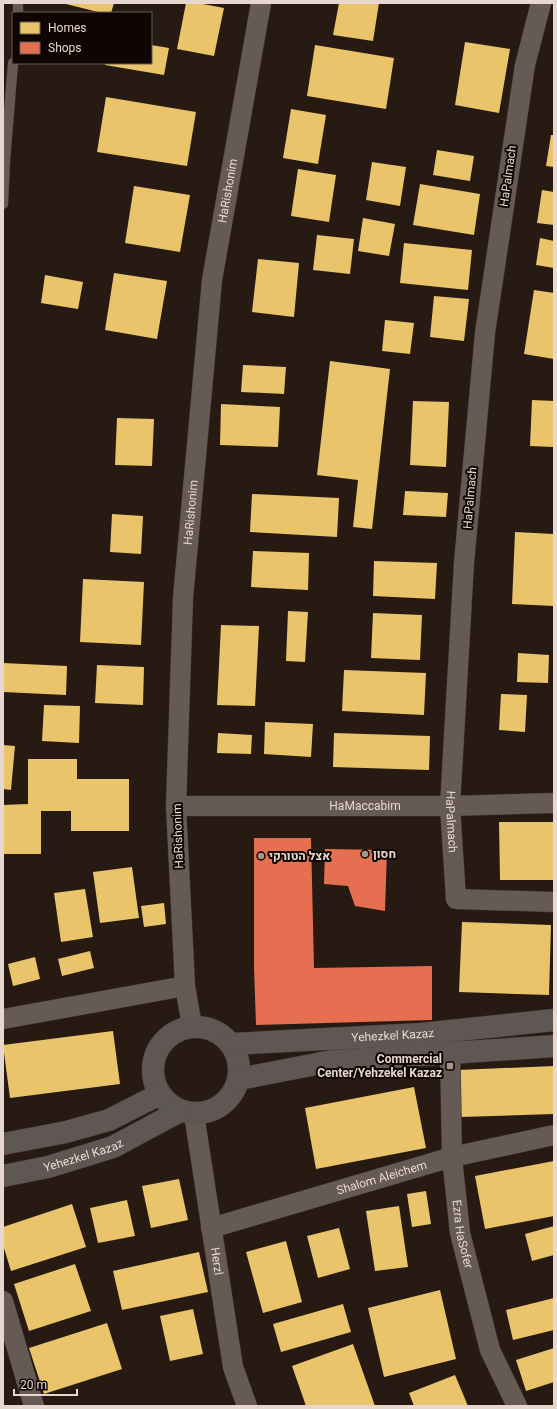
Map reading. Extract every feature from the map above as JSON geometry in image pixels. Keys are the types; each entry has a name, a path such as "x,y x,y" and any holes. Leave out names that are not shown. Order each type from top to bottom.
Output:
{"street":[{"name":"HaRishonim","path":"192,1026 185,986 176,806 183,598 212,280 261,3"},
{"name":"HaPalmach","path":"541,3 525,65 485,333 464,563 450,806 456,900 554,902"},
{"name":"HaMaccabim","path":"176,806 450,806 554,803"},
{"path":"3,1019 185,986"},
{"name":"Yehezkel Kazaz","path":"231,1044 421,1034 554,1020"},
{"path":"192,1026 207,1028 220,1034 231,1044 238,1061 238,1078 234,1090 227,1100 217,1108 206,1112 187,1112 169,1104 160,1094 153,1081 152,1065 156,1051 165,1039 178,1030 192,1026"},
{"name":"Yehezkel Kazaz","path":"238,1078 332,1061 554,1046"},
{"name":"Ezra HaSofer","path":"450,1053 452,1157 460,1233 490,1350 517,1406"},
{"name":"Yehezkel Kazaz","path":"3,1144 66,1132 109,1120 160,1094"},
{"name":"Yehezkel Kazaz","path":"3,1176 48,1167 113,1147 187,1112"},
{"name":"Herzl","path":"187,1112 211,1228 233,1367 247,1406"},
{"name":"Shalom Aleichem","path":"211,1228 452,1157 554,1135"},
{"path":"3,1301 34,1406"}],"lane":[{"path":"3,204 13,64"}],"building: Homes":[{"path":"62,3 114,3 111,12 98,12"},
{"path":"186,3 198,3 224,8 214,56 177,49"},
{"path":"339,3 379,3 373,41 333,35"},
{"path":"465,42 510,49 499,113 455,105"},
{"path":"152,45 169,48 164,75 105,65 152,64"},
{"path":"315,45 394,58 386,109 307,96"},
{"path":"106,97 196,112 187,166 97,152"},
{"path":"291,109 326,115 318,164 283,158"},
{"path":"551,135 554,135 554,167 546,166"},
{"path":"437,150 474,156 470,181 433,175"},
{"path":"372,162 406,167 400,206 366,200"},
{"path":"298,169 336,175 329,222 291,216"},
{"path":"420,184 480,194 474,235 413,225"},
{"path":"134,186 190,195 180,252 125,243"},
{"path":"542,190 554,192 554,225 537,223"},
{"path":"363,218 395,224 389,256 358,251"},
{"path":"317,235 354,239 350,274 313,270"},
{"path":"540,238 554,241 554,268 536,265"},
{"path":"404,243 472,250 468,290 400,283"},
{"path":"258,259 299,263 294,317 252,312"},
{"path":"114,273 167,281 157,339 105,330"},
{"path":"45,275 83,282 78,309 41,303"},
{"path":"534,290 554,293 554,359 524,354"},
{"path":"434,296 469,299 464,341 430,337"},
{"path":"385,320 414,323 410,354 382,351"},
{"path":"330,361 390,369 372,529 353,527 358,480 317,475"},
{"path":"243,365 286,367 284,394 241,392"},
{"path":"532,400 554,401 554,447 530,446"},
{"path":"413,401 449,402 446,467 410,465"},
{"path":"221,404 280,407 278,447 220,445"},
{"path":"117,418 154,419 152,466 115,465"},
{"path":"405,491 448,493 446,517 403,515"},
{"path":"252,494 339,498 337,537 250,532"},
{"path":"112,514 143,516 141,554 110,552"},
{"path":"515,532 554,534 554,606 512,604"},
{"path":"253,551 309,553 308,590 251,587"},
{"path":"374,561 437,563 435,599 373,596"},
{"path":"83,579 144,582 141,645 80,642"},
{"path":"288,611 308,612 305,662 286,661"},
{"path":"373,613 422,615 420,660 371,658"},
{"path":"221,625 259,626 255,706 217,705"},
{"path":"518,653 549,655 548,683 517,682"},
{"path":"3,663 67,666 66,695 3,692"},
{"path":"97,665 144,667 143,705 95,703"},
{"path":"344,670 426,673 424,715 342,711"},
{"path":"501,694 527,695 525,732 499,730"},
{"path":"44,705 80,706 79,743 42,741"},
{"path":"265,722 313,724 311,757 264,754"},
{"path":"218,733 252,735 251,754 217,753"},
{"path":"334,733 430,736 429,770 333,767"},
{"path":"3,745 15,746 11,790 3,789"},
{"path":"28,759 77,759 77,779 129,779 129,831 71,831 71,811 41,811 41,854 3,854 3,805 28,804"},
{"path":"499,822 554,822 554,880 500,880"},
{"path":"132,867 139,918 100,923 93,872"},
{"path":"85,889 93,937 61,942 54,893"},
{"path":"164,903 166,924 144,927 141,906"},
{"path":"462,922 551,925 549,995 459,992"},
{"path":"90,951 94,968 62,976 58,959"},
{"path":"35,957 40,979 13,986 8,964"},
{"path":"113,1031 120,1084 10,1098 3,1045"},
{"path":"554,1066 554,1114 461,1117 458,1070"},
{"path":"414,1087 426,1148 316,1169 305,1108"},
{"path":"554,1161 554,1216 485,1229 475,1176"},
{"path":"179,1179 188,1220 151,1228 142,1186"},
{"path":"426,1191 431,1224 412,1227 407,1194"},
{"path":"127,1200 135,1236 98,1243 90,1208"},
{"path":"72,1204 86,1247 11,1271 3,1245 3,1227"},
{"path":"399,1206 408,1267 375,1271 366,1211"},
{"path":"554,1226 554,1255 532,1261 525,1234"},
{"path":"339,1228 350,1269 318,1278 307,1236"},
{"path":"286,1241 302,1302 263,1313 246,1252"},
{"path":"199,1252 208,1292 122,1310 113,1271"},
{"path":"75,1264 91,1311 29,1331 14,1284"},
{"path":"440,1290 456,1359 384,1377 368,1308"},
{"path":"554,1298 554,1330 513,1340 506,1310"},
{"path":"343,1304 351,1332 281,1352 273,1324"},
{"path":"193,1309 203,1354 170,1361 160,1316"},
{"path":"107,1323 122,1369 44,1394 29,1348"},
{"path":"353,1344 375,1406 306,1406 292,1366"},
{"path":"554,1348 554,1382 526,1391 516,1360"},
{"path":"455,1375 468,1406 414,1406 409,1393"}],"building: Shops":[{"path":"254,838 311,838 314,968 432,966 432,1020 256,1025 254,967"},
{"path":"325,849 387,850 385,911 355,906 348,886 324,884"}],"place":[{"name":"חסון","path":"365,854"},
{"name":"אצל הטורקי","path":"261,856"},
{"name":"Commercial Center/Yehzekel Kazaz","path":"450,1066"}]}
